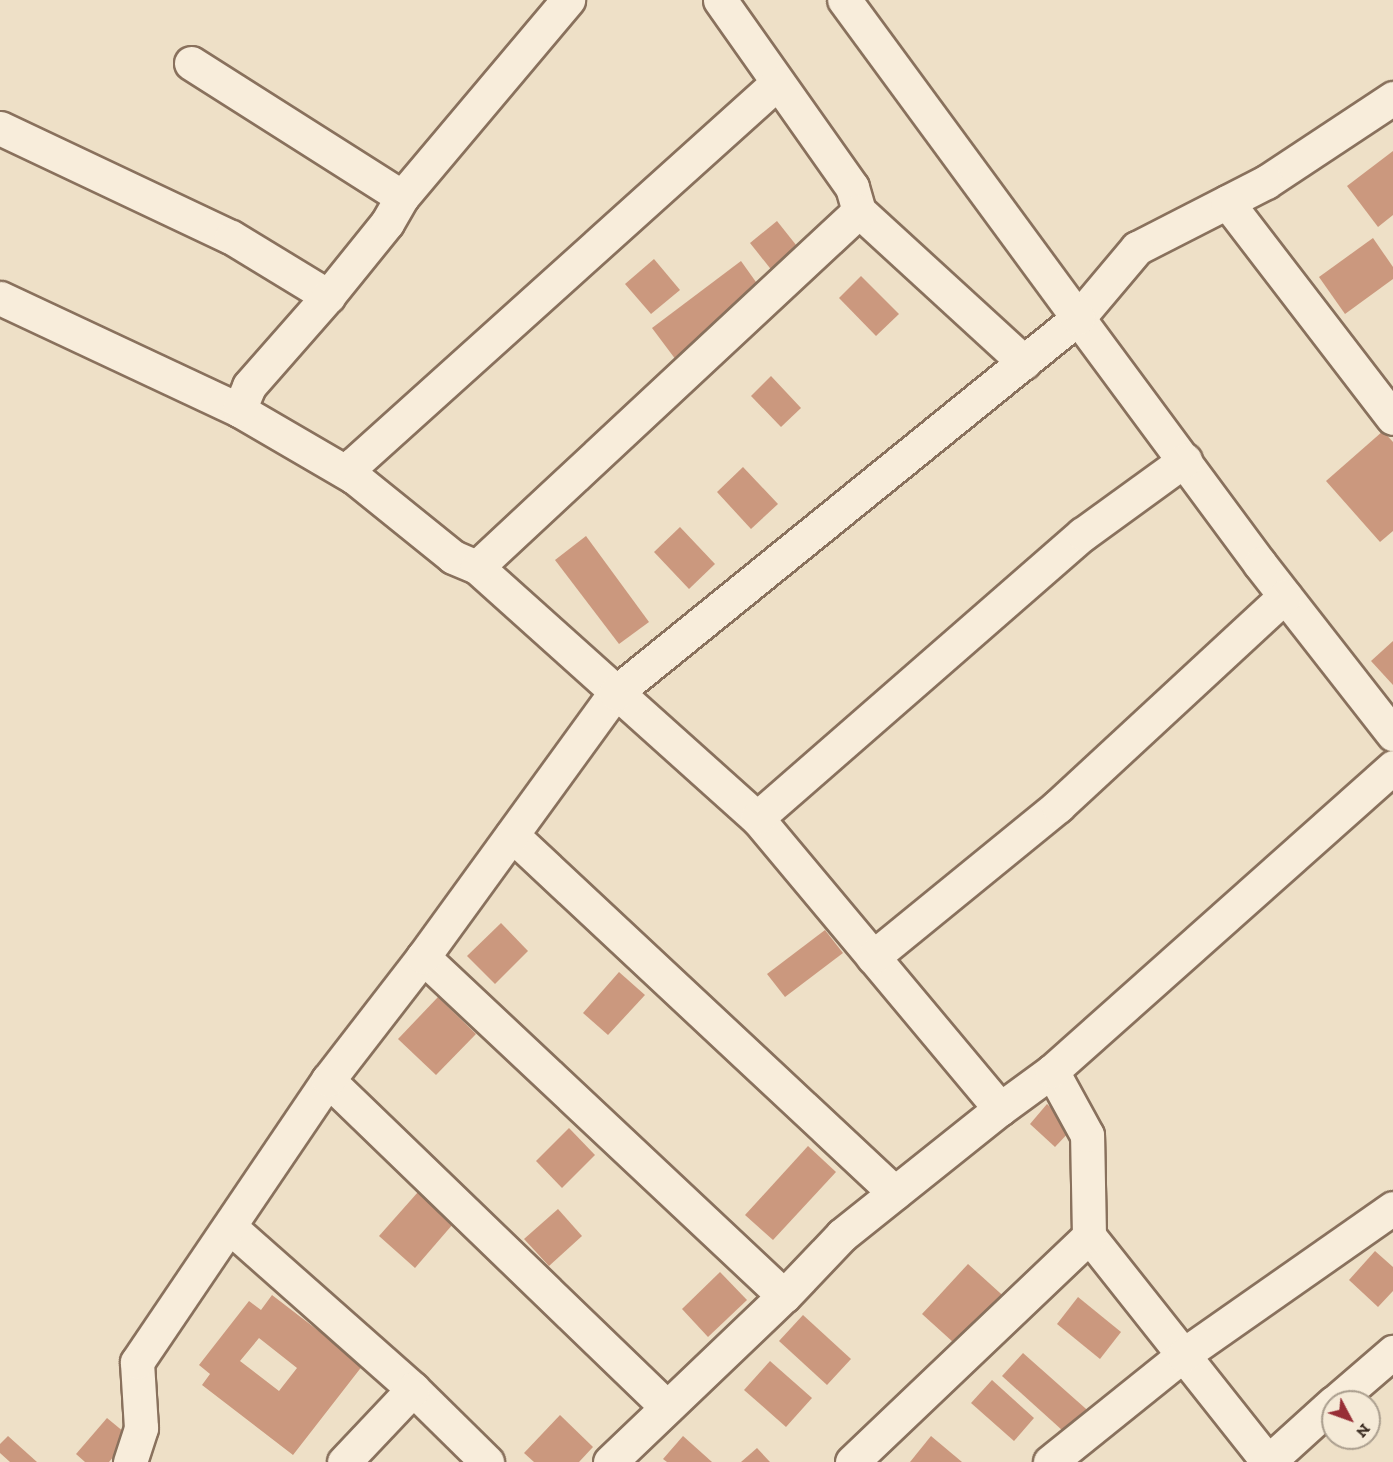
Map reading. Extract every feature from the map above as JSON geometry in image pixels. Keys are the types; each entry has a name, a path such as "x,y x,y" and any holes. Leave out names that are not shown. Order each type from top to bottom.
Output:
{"street":[{"path":"239,410 249,386 328,296 387,223 402,197 568,0"},
{"path":"720,0 852,188 859,211 1024,362"},
{"path":"844,0 1285,597 1393,734"},
{"path":"191,63 402,197"},
{"path":"354,477 354,464 777,83"},
{"path":"130,1462 141,1428 136,1362 328,1080 423,957 615,693 1078,318 1137,248 1266,182 1389,108"},
{"path":"0,128 231,237 328,296"},
{"path":"1227,202 1393,418"},
{"path":"477,567 859,211"},
{"path":"0,298 239,410 354,477 453,557 477,567 757,818 1000,1109"},
{"path":"757,818 1083,534 1185,460"},
{"path":"873,957 1058,806 1285,597"},
{"path":"610,1462 784,1296 842,1235 1000,1109 1052,1071 1393,767"},
{"path":"512,835 895,1193"},
{"path":"423,957 784,1296"},
{"path":"1052,1071 1087,1135 1089,1236 1268,1462 1321,1415"},
{"path":"328,1080 667,1407"},
{"path":"1050,1462 1183,1355 1393,1208"},
{"path":"230,1227 413,1389 487,1462"},
{"path":"852,1462 1089,1236"},
{"path":"1349,1390 1393,1352"},
{"path":"344,1462 413,1389"}],"building":[{"path":"1393,151 1393,215 1378,227 1347,186"},
{"path":"777,221 804,255 777,277 750,243"},
{"path":"1373,238 1393,267 1393,279 1345,314 1319,277"},
{"path":"654,259 680,290 651,314 625,284"},
{"path":"741,261 768,299 679,364 652,328"},
{"path":"861,276 899,314 876,336 839,298"},
{"path":"771,376 801,408 781,427 751,396"},
{"path":"1383,431 1393,442 1393,531 1380,542 1326,481"},
{"path":"743,467 778,504 751,529 717,492"},
{"path":"680,527 715,564 689,589 654,552"},
{"path":"586,536 649,622 619,644 555,560"},
{"path":"1393,641 1393,685 1371,661"},
{"path":"501,923 528,951 495,984 467,956"},
{"path":"825,930 843,953 785,997 767,974"},
{"path":"619,972 645,995 608,1035 583,1013"},
{"path":"438,997 476,1034 436,1075 398,1039"},
{"path":"1047,1104 1073,1128 1055,1147 1030,1124"},
{"path":"569,1128 595,1155 562,1188 536,1161"},
{"path":"808,1146 836,1172 773,1240 745,1215"},
{"path":"418,1192 453,1224 415,1268 379,1236"},
{"path":"558,1209 582,1236 549,1266 524,1239"},
{"path":"1375,1251 1393,1267 1393,1291 1378,1307 1349,1280"},
{"path":"968,1264 1010,1302 964,1352 922,1314"},
{"path":"720,1272 747,1300 708,1337 682,1309"},
{"path":"272,1295 363,1365 293,1455 202,1385 210,1374 199,1365 249,1301 261,1310","holes":["259,1338 297,1368 279,1391 240,1361"]},
{"path":"1078,1297 1121,1332 1100,1359 1057,1324"},
{"path":"803,1315 851,1359 827,1385 779,1341"},
{"path":"1023,1353 1094,1416 1073,1440 1002,1376"},
{"path":"770,1361 812,1398 786,1427 744,1390"},
{"path":"992,1380 1034,1418 1014,1441 971,1403"},
{"path":"560,1415 593,1447 579,1462 534,1462 524,1453"},
{"path":"107,1418 130,1437 109,1462 85,1462 76,1454"},
{"path":"8,1436 37,1462 10,1462 0,1453 0,1444"},
{"path":"683,1436 712,1462 667,1462 663,1459"},
{"path":"931,1436 962,1462 910,1462"},
{"path":"757,1448 770,1462 741,1462"}]}
